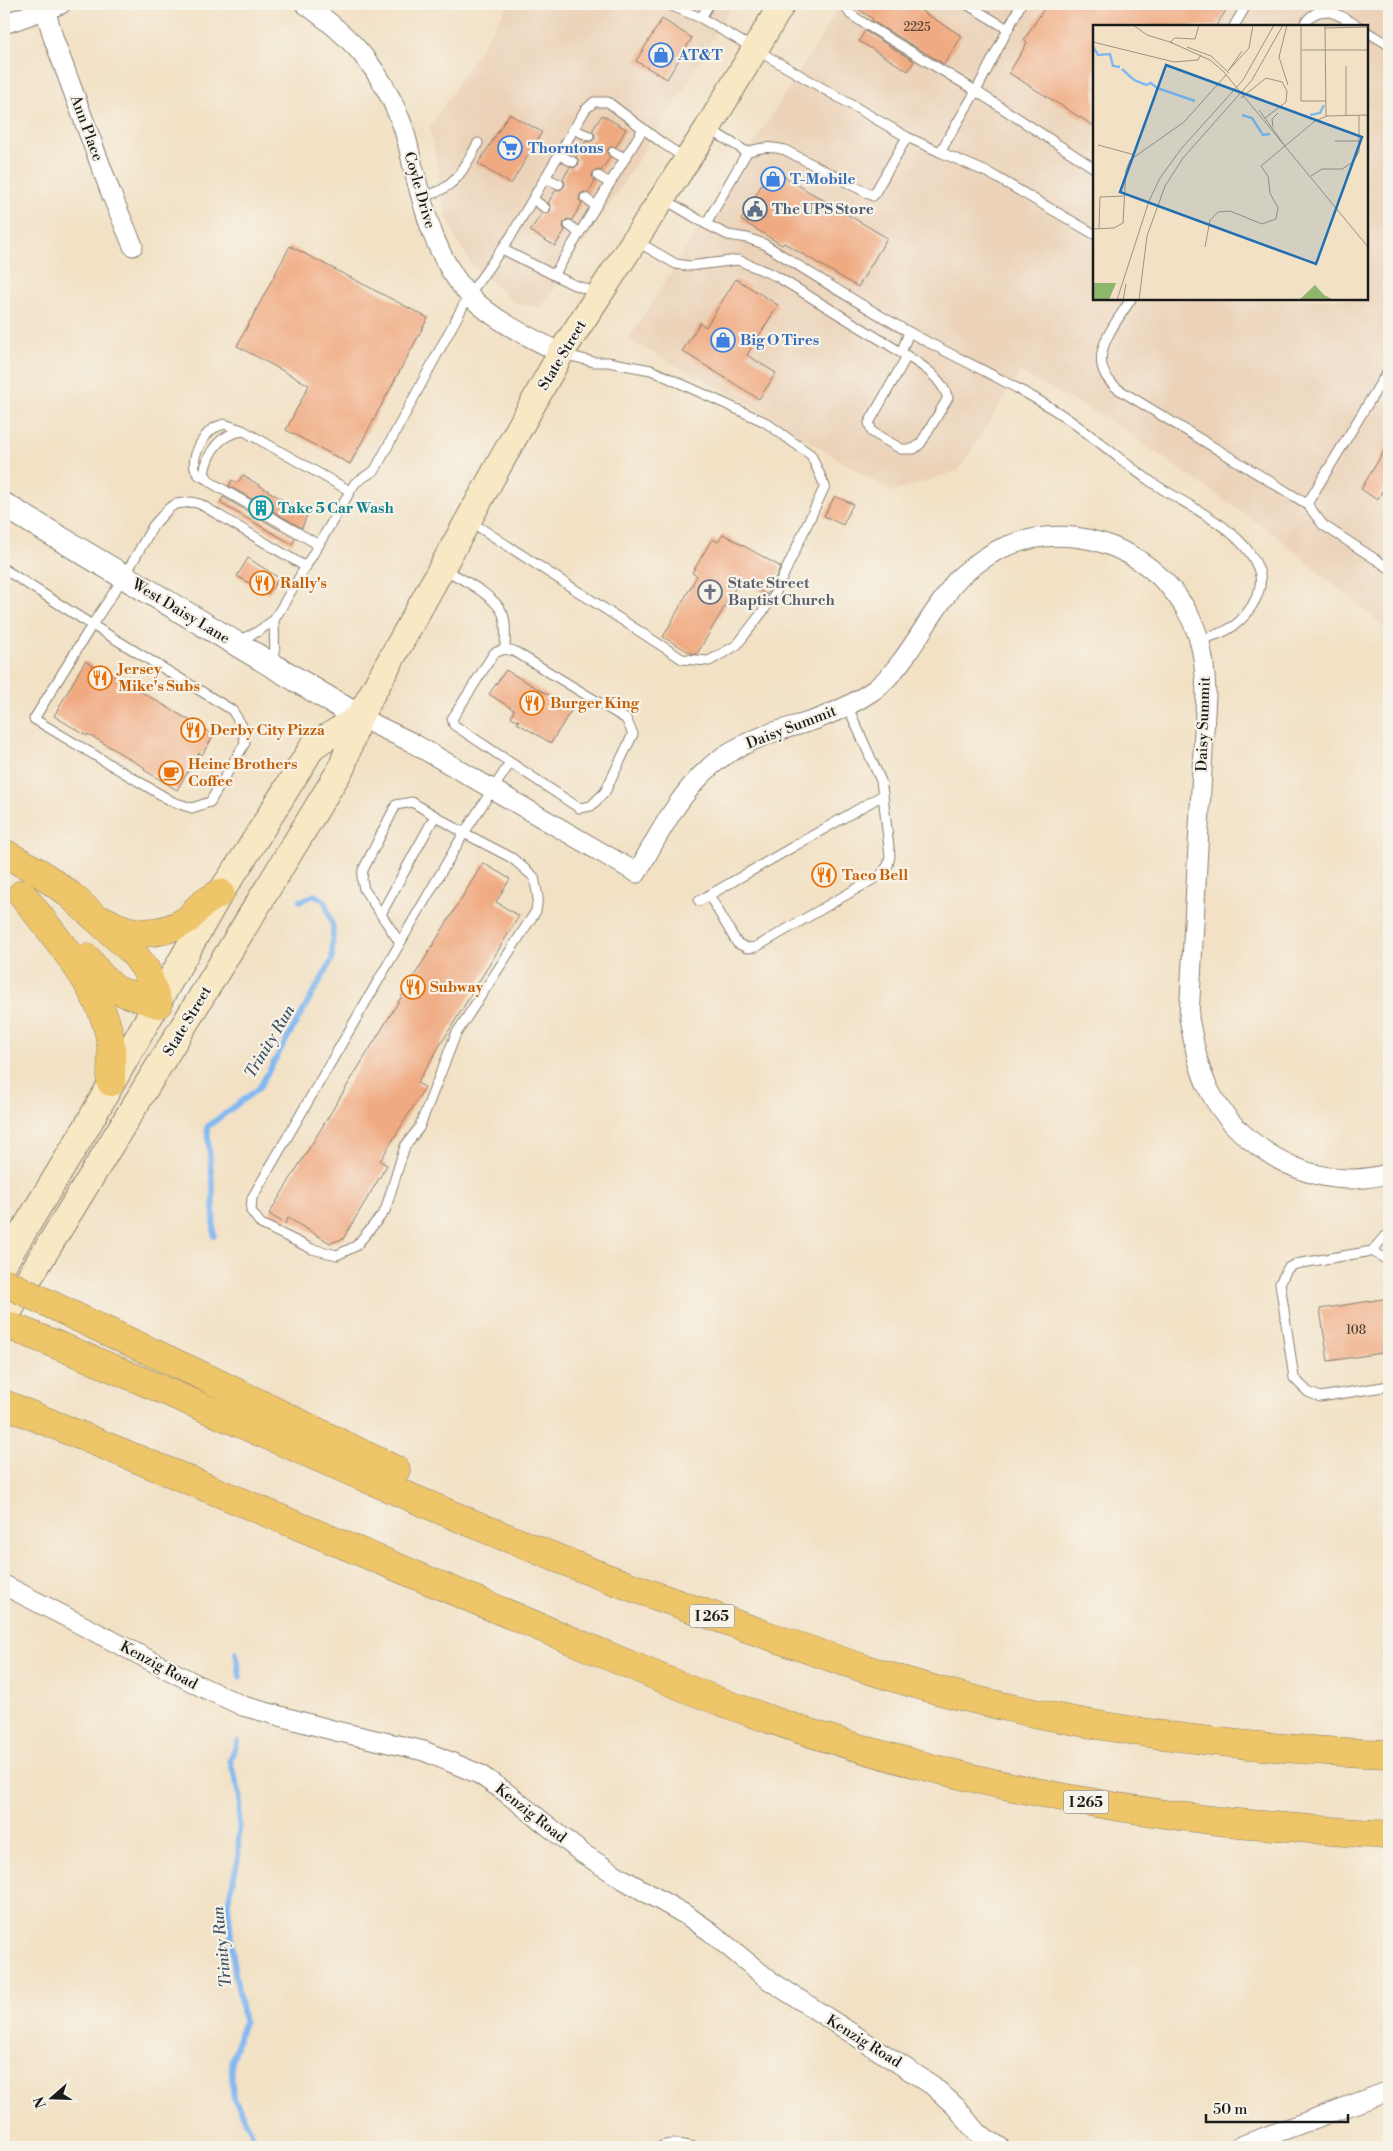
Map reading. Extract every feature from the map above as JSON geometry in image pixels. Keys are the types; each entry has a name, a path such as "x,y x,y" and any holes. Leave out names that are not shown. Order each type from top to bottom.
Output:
{"highway":[{"path":"4,853 40,873 114,926 141,933 172,928 188,919 200,906 220,893"},
{"path":"13,889 47,910 68,932 100,975 116,990 158,1004"},
{"path":"13,889 61,945 92,989 102,1008 112,1046 111,1082"},
{"path":"69,894 132,951 146,970 158,1004"},
{"path":"4,1282 89,1324 205,1376 638,1589"},
{"name":"I 265","path":"4,1324 71,1349 202,1407 562,1560 834,1659 966,1698 1106,1727 1242,1746 1389,1754"},
{"name":"I 265","path":"10,1406 685,1688 754,1716 826,1739 941,1772 1042,1794 1113,1806 1251,1824 1389,1834"}],"main road":[{"name":"State Street","path":"4,1319 342,767 359,717 562,354 599,294 688,160 782,4"},
{"name":"State Street","path":"4,1263 86,1128 220,893 313,746 359,717"},
{"path":"158,1004 187,1021"}],"street":[{"name":"Coyle Drive","path":"304,4 348,36 383,82 401,120 421,197 435,240 451,272 469,295 506,324 562,354"},
{"path":"4,24 53,6"},
{"name":"Ann Place","path":"53,6 54,40 112,196 133,246"},
{"name":"West Daisy Lane","path":"7,510 124,576 359,717"},
{"name":"Daisy Summit","path":"492,789 637,873 658,836 690,787 710,766 744,744 820,718 874,689 901,662 932,613 960,577 984,558 1010,545 1040,538 1070,536 1104,542 1131,554 1154,570 1176,593 1192,620 1205,662 1206,694 1189,1018 1196,1057 1210,1092 1239,1131 1258,1147 1295,1167 1324,1177 1349,1179 1389,1174"},
{"path":"359,717 411,742 492,789"},
{"name":"Kenzig Road","path":"4,1586 243,1706 336,1731 424,1751 479,1774 504,1791 582,1853 621,1878 686,1915 708,1930 769,1980 812,2010 835,2022 932,2085 956,2107 978,2140 1000,2147"},
{"path":"1238,2147 1389,2091"}],"lane":[{"path":"667,4 700,18 756,48 907,137 989,173 1093,233"},
{"path":"700,18 709,4"},
{"path":"844,4 850,14 862,22 976,91 1093,167"},
{"path":"966,4 1008,29"},
{"path":"940,152 976,91 1021,4"},
{"path":"1235,25 1247,4"},
{"path":"1304,25 1312,14 1325,11 1338,14 1356,25"},
{"path":"1368,33 1389,46"},
{"path":"235,642 257,632 274,620 350,491 358,481 375,470 469,295 502,248 585,110 594,102 608,102 688,160"},
{"path":"554,275 642,128"},
{"path":"708,128 747,152"},
{"path":"573,129 589,136"},
{"path":"706,224 747,152 760,147 773,147 785,150 873,196 907,137"},
{"path":"421,197 436,194 453,183 460,176 478,144"},
{"path":"613,152 625,158"},
{"path":"558,155 573,162"},
{"path":"598,176 610,183"},
{"path":"545,178 559,184"},
{"path":"533,198 544,208"},
{"path":"585,198 596,206"},
{"path":"663,198 728,235 747,238 764,244 909,332 990,373 1051,408 1150,482 1199,511 1238,539 1251,555 1259,571 1260,580 1256,595 1249,610 1227,630 1198,641"},
{"path":"569,225 579,233"},
{"path":"635,241 676,264 689,266 738,260 776,276 904,354 932,374 944,386 948,398 922,443 914,449 901,449 872,432 869,423 904,354 909,332"},
{"path":"502,248 554,275 599,294"},
{"path":"1130,300 1102,350 1101,367 1107,381 1307,504 1323,524 1389,568"},
{"path":"469,520 682,659 709,661 737,645 773,598 825,486 811,455 765,422 652,370 608,362 594,362 562,354"},
{"path":"1307,504 1389,369"},
{"path":"319,545 198,474 194,465 195,456 206,436 210,430 224,424 244,431 350,491"},
{"path":"210,482 204,473 206,463 216,446 225,436 234,432 244,431"},
{"path":"4,569 92,625 232,710 242,726 244,744 210,802 192,808 173,802 34,719 92,625 124,576 153,526 169,508 183,502 200,504 306,567"},
{"path":"442,568 490,599 503,613 505,649"},
{"path":"274,620 275,666"},
{"path":"505,649 514,651 626,719 633,734 605,792 590,806 579,808 510,763 454,725 452,719 494,653 505,649"},
{"path":"709,895 737,943 747,948 756,947 882,874 888,865 890,856 881,781 847,704"},
{"path":"400,943 364,889 363,870 396,805 412,802 435,816 464,832 512,858 534,876 538,897 536,911 456,1034 418,1128 405,1146 385,1212 356,1246 337,1255 312,1249 261,1224 250,1211 252,1198 400,943 464,832 510,763"},
{"path":"699,901 883,795"},
{"path":"381,914 435,816"},
{"path":"1389,1236 1384,1237 1372,1251 1296,1264 1286,1272 1279,1287 1293,1374 1301,1387 1320,1397 1389,1386"},
{"path":"1372,1251 1389,1261"},
{"path":"659,2147 666,2144 679,2144 694,2147"}],"shaded area":[{"path":"509,4 733,4 678,98 542,308 514,303 472,265 455,237 444,207 430,127"},
{"path":"840,4 1389,4 1389,631 1279,538 1106,418 1020,373 959,470 892,492 746,402 628,340 817,44"}],"building":[{"path":"851,4 910,4 962,36 944,64 872,21 873,19"},
{"path":"1047,4 1230,4 1217,25 1093,25 1093,125 1009,73 1027,43 1024,40"},
{"name":"AT&T","path":"662,19 692,38 667,79 636,61"},
{"path":"865,31 914,61 908,71 859,41"},
{"name":"Thorntons","path":"509,114 542,132 511,184 478,164"},
{"name":"Thorntons","path":"602,115 626,129 616,147 612,146 608,149 607,153 610,157 601,171 593,172 592,176 595,181 588,193 583,192 580,195 579,200 582,203 572,220 567,219 564,222 563,227 565,230 555,246 530,231 542,213 547,214 550,211 551,206 548,203 556,190 564,187 563,179 570,167 574,168 578,165 579,161 576,157 586,141 590,142 594,139 595,135 592,131"},
{"path":"771,169 887,238 858,287 741,220"},
{"path":"290,246 428,318 350,464 286,430 309,385 237,346"},
{"name":"Big O Tires","path":"736,279 778,305 747,355 776,373 759,399 682,351 700,323 706,327"},
{"path":"1389,443 1389,480 1377,500 1361,489"},
{"path":"243,475 307,515 302,528 229,486 232,480 238,483"},
{"path":"835,496 853,504 843,525 824,516"},
{"path":"223,497 295,539 292,544 220,503"},
{"name":"State Street Baptist Church","path":"723,534 781,567 767,595 740,580 697,654 693,654 663,637 697,576 692,573 712,539 718,542"},
{"name":"Rally's","path":"248,558 279,578 268,594 237,576"},
{"path":"85,661 101,671 103,669 214,735 202,755 199,753 177,790 144,770 145,768 54,716"},
{"name":"Burger King","path":"506,670 572,709 551,743 517,723 519,721 511,717 514,710 489,694"},
{"path":"483,863 510,879 496,902 519,916 417,1083 425,1087 380,1161 387,1165 343,1239 330,1243 288,1218 285,1224 269,1214"},
{"path":"1389,1298 1389,1352 1328,1361 1320,1309"}],"waterway":[{"name":"Trinity Run","path":"214,1236 213,1188 207,1127 259,1088 332,960 333,927 325,902 315,895 300,901"},
{"name":"Trinity Run","path":"236,1653 240,1677"},
{"name":"Trinity Run","path":"238,1741 230,1760 240,1795 238,1860 228,1903 234,1966 244,2022 231,2062 233,2096 252,2133 252,2147"}],"place":[{"name":"AT&T","path":"661,55"},
{"name":"Thorntons","path":"510,148"},
{"name":"T-Mobile","path":"773,179"},
{"name":"The UPS Store","path":"755,209"},
{"name":"Big O Tires","path":"723,340"},
{"name":"Take 5 Car Wash","path":"261,508"},
{"name":"Rally's","path":"262,583"},
{"name":"State Street Baptist Church","path":"710,592"},
{"name":"Jersey Mike's Subs","path":"100,678"},
{"name":"Burger King","path":"532,703"},
{"name":"Derby City Pizza","path":"193,730"},
{"name":"Heine Brothers Coffee","path":"171,773"},
{"name":"Taco Bell","path":"824,875"},
{"name":"Subway","path":"413,987"}]}
